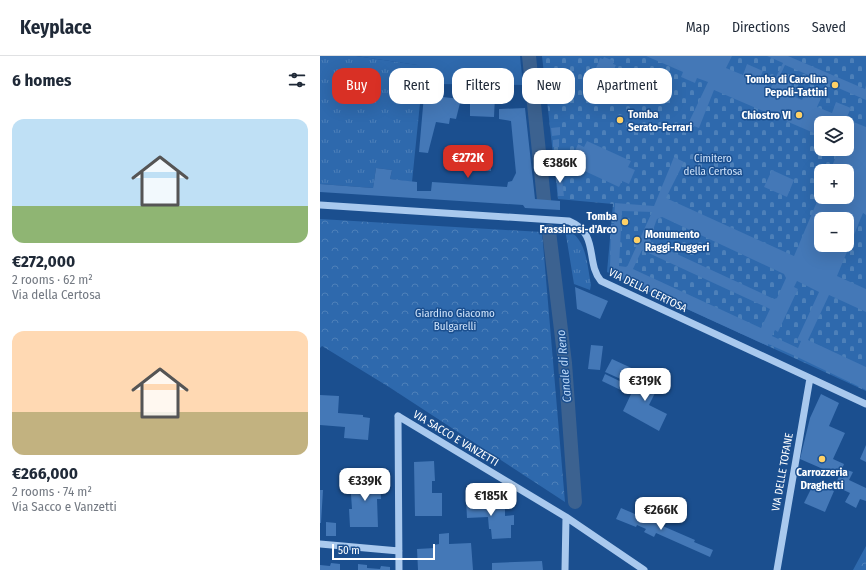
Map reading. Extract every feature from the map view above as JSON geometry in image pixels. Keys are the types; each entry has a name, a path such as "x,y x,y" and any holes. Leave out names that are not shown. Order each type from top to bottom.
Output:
{"street":[{"name":"VIA DELLA CERTOSA","path":"320,205 535,217 575,223 586,234 590,242 596,272 601,281 866,404"},
{"name":"VIA DELLE TOFANE","path":"776,570 810,378"},
{"name":"VIA SACCO E VANZETTI","path":"399,551 398,416 566,517 644,570"},
{"path":"565,570 566,517"},
{"path":"320,544 399,551 399,570"}],"green space":[{"path":"320,56 356,56 418,65 420,68 389,68 389,104 420,104 412,182 390,179 392,170 376,168 373,188 320,184"},
{"path":"356,56 520,56 522,85 514,85 514,68 452,68 452,84 444,84 444,68 420,68 417,65"},
{"name":"Cimitero della Certosa","path":"542,56 866,56 866,391 607,272 613,204 558,199 547,104 575,104 575,68 543,68"},
{"name":"Giardino Giacomo Bulgarelli","path":"320,219 542,232 565,502 389,387 322,346 320,348"},
{"path":"565,229 578,238 585,252 591,285 590,290 574,284"},
{"path":"866,546 866,570 853,570"}],"building":[{"path":"646,56 732,56 726,68 743,75 747,64 763,71 758,82 771,87 783,63 767,56 788,56 865,89 866,85 866,100 785,65 779,78 792,84 788,94 802,100 807,90 822,96 817,107 832,113 836,102 851,108 847,116 814,116 814,133 714,90 699,128 688,124 708,82 697,78 695,83 681,77 683,72"},
{"path":"604,57 614,61 613,64 616,65 615,68 596,68 600,58 603,59"},
{"path":"444,97 452,98 452,104 460,104 456,119 450,118 449,124 436,122 428,153 419,152 423,104 444,104"},
{"path":"470,104 495,104 494,117 470,116"},
{"path":"525,108 535,199 560,201 560,210 525,208 523,205 320,192 320,184 373,188 376,168 392,170 390,179 417,182 417,191 431,191 432,182 507,187 508,182 512,181 516,173 511,121 499,119 499,109"},
{"path":"854,122 866,127 866,215 863,213 854,235 854,212 814,212 814,252 847,252 837,276 866,289 866,312 829,295 808,340 866,367 866,390 795,356 768,344 768,346 619,278 621,275 610,269 611,224 614,224 615,203 654,206 674,157 684,162 666,198 794,256 816,204 854,204 854,164 833,164 836,156 854,156","holes":["622,211 652,212 627,267 619,266","662,217 784,274 786,278 777,298 774,299 651,242 650,238 657,219","642,250 770,309 761,328 633,269","797,281 819,292 797,340 801,341 798,348 772,336 775,330 778,332 798,289 794,287"]},
{"path":"560,127 560,135 552,136 551,128"},
{"path":"559,139 559,147 553,147 553,140"},
{"path":"587,141 631,161 628,167 635,170 629,184 622,181 619,187 576,167 578,161 572,158 578,144 584,147"},
{"path":"485,162 491,163 491,171 465,170 466,163 485,164"},
{"path":"772,170 794,180 787,197 764,187"},
{"path":"561,171 564,196 558,196 556,172"},
{"path":"575,287 608,301 600,319 577,309"},
{"path":"591,345 603,346 600,370 588,369"},
{"path":"612,359 640,372 634,385 605,372"},
{"path":"642,371 661,381 649,405 667,414 659,431 623,411"},
{"path":"605,374 632,387 629,394 602,381"},
{"path":"821,394 839,403 829,426 845,433 833,459 844,464 839,476 800,459 810,418"},
{"path":"320,395 339,396 338,413 363,415 363,417 370,418 368,440 344,438 345,427 320,425"},
{"path":"866,445 866,462 860,459"},
{"path":"434,461 435,481 432,481 432,493 442,493 442,516 415,516 414,462"},
{"path":"847,470 853,472 849,480 866,488 866,501 860,499 856,508 845,502 850,493 835,486 839,476 843,478"},
{"path":"380,477 381,499 377,499 378,527 350,527 349,509 352,509 350,479"},
{"path":"814,483 834,491 825,512 804,503"},
{"path":"320,490 323,490 321,523 320,523"},
{"path":"493,498 493,507 505,506 505,516 514,515 514,525 511,525 511,538 492,539 488,517 467,518 466,499"},
{"path":"621,508 695,540 694,542 713,550 710,557 656,533 654,537 644,532 646,529 637,525 636,527 616,519"},
{"path":"326,522 336,523 336,536 326,536"},
{"path":"449,533 449,544 471,543 473,570 418,570 417,549 435,548 434,545 439,544 439,534"},
{"path":"542,561 543,570 492,570 492,563"},
{"path":"331,563 340,564 340,570 320,570 320,565 330,566"},
{"path":"358,564 367,565 367,568 380,569 381,566 390,567 390,570 358,570"}],"waterway":[{"name":"Canale di Reno","path":"529,56 544,200"},
{"name":"Canale di Reno","path":"549,231 565,363 575,502"}],"place":[{"name":"Tomba di Carolina Pepoli-Tattini","path":"835,85"},
{"name":"Chiostro VI","path":"799,115"},
{"name":"Tomba Serato-Ferrari","path":"620,120"},
{"name":"Tomba Frassinesi-d'Arco","path":"625,222"},
{"name":"Monumento Raggi-Ruggeri","path":"637,240"},
{"name":"Carrozzeria Draghetti","path":"822,459"}]}
